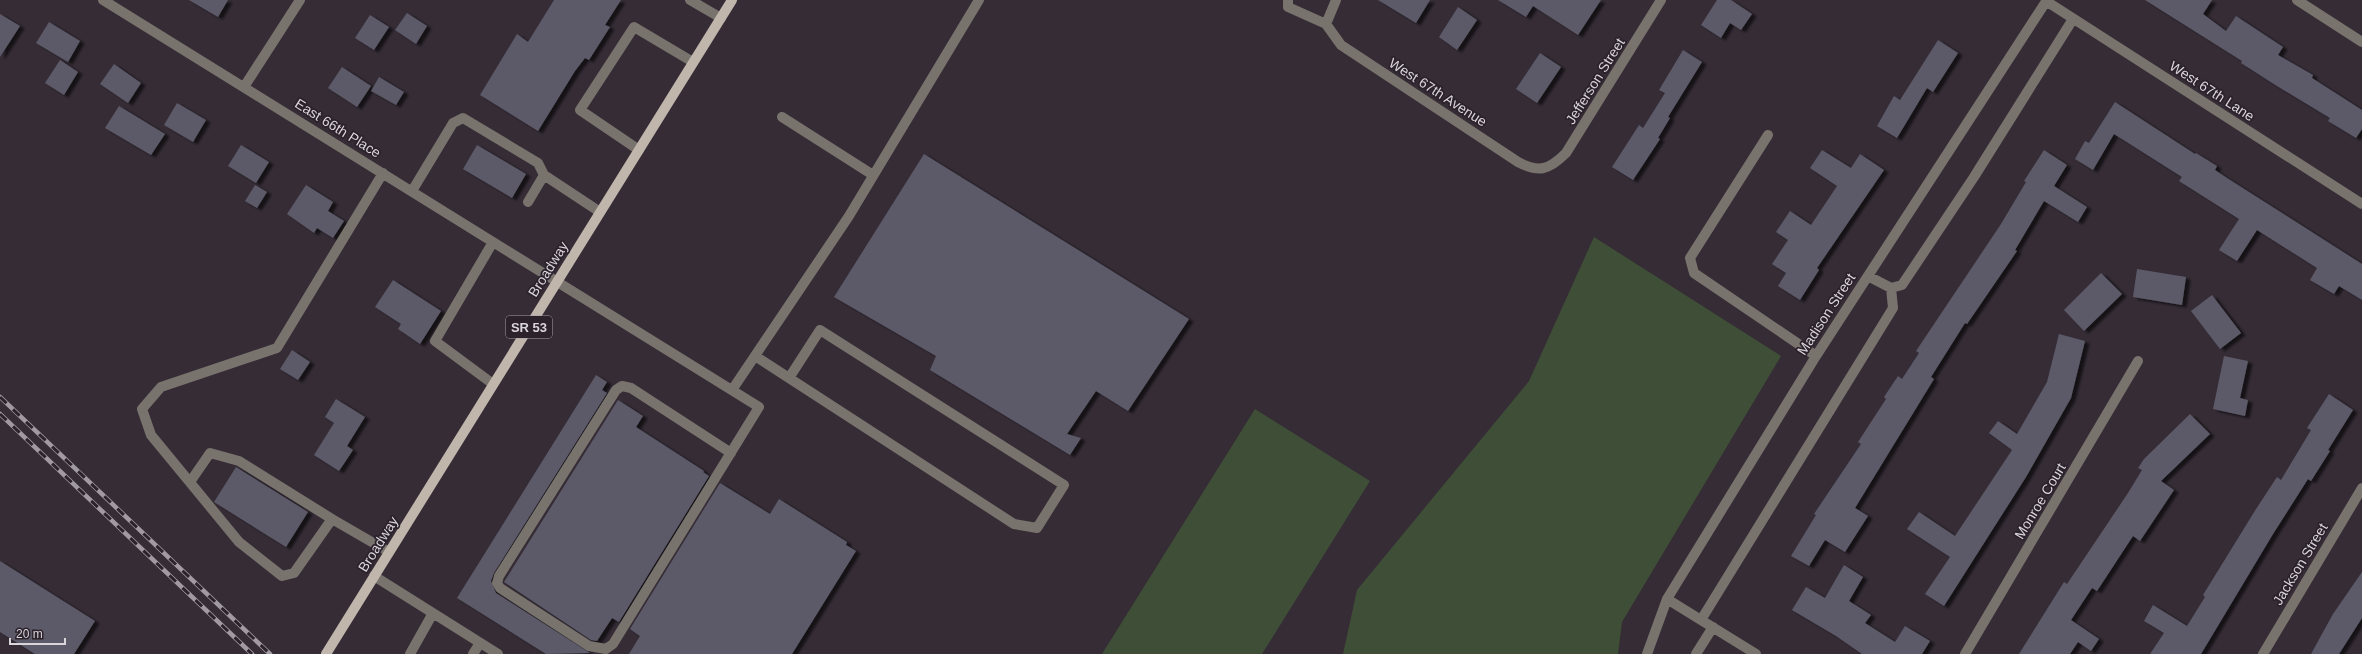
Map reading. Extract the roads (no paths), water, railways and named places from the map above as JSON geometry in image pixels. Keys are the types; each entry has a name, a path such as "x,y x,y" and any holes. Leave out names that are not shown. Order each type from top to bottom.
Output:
{"main road":[{"name":"Broadway","path":"326,654 732,0"}],"street":[{"name":"East 66th Place","path":"103,0 759,407 731,453"},
{"path":"244,87 300,0"},
{"path":"690,0 721,18"},
{"path":"732,390 849,216 979,0"},
{"path":"1288,0 1288,7 1326,24 1336,0"},
{"name":"Jefferson Street","path":"1545,168 1556,163 1566,154 1661,0"},
{"path":"2296,0 2362,42"},
{"name":"West 67th Lane","path":"2047,1 2362,204"},
{"name":"Madison Street","path":"1647,654 1667,599 1816,356 2047,1"},
{"path":"1868,276 1891,288 1902,285 1926,250 2073,19"},
{"name":"West 67th Avenue","path":"1326,24 1341,44 1505,153 1530,168 1545,168"},
{"path":"639,150 580,110 634,27 693,62"},
{"path":"412,191 453,123 463,118 538,163 544,175 600,212"},
{"path":"782,118 873,175"},
{"path":"1768,135 1690,258 1694,273 1816,356"},
{"path":"332,519 294,573 282,576 239,542 150,435 142,409 160,387 277,348 383,173"},
{"path":"528,202 544,175"},
{"path":"493,242 435,341 493,384"},
{"path":"1700,620 1893,308 1891,288"},
{"path":"755,356 1014,524 1037,528 1064,485 820,330 789,378"},
{"name":"Monroe Court","path":"1965,654 2138,361"},
{"path":"622,386 631,388 731,453 612,644 606,650 589,646 500,588 497,583 499,576 616,390 622,386"},
{"path":"190,482 210,453 239,461 332,519 389,552"},
{"name":"Jackson Street","path":"2263,654 2362,488"},
{"path":"374,576 498,654"},
{"path":"1667,599 1756,654"},
{"path":"410,654 433,613"},
{"path":"1696,654 1713,627"},
{"path":"473,654 480,642"}],"railway":[{"path":"0,397 270,654"},
{"path":"0,414 252,654"}]}
